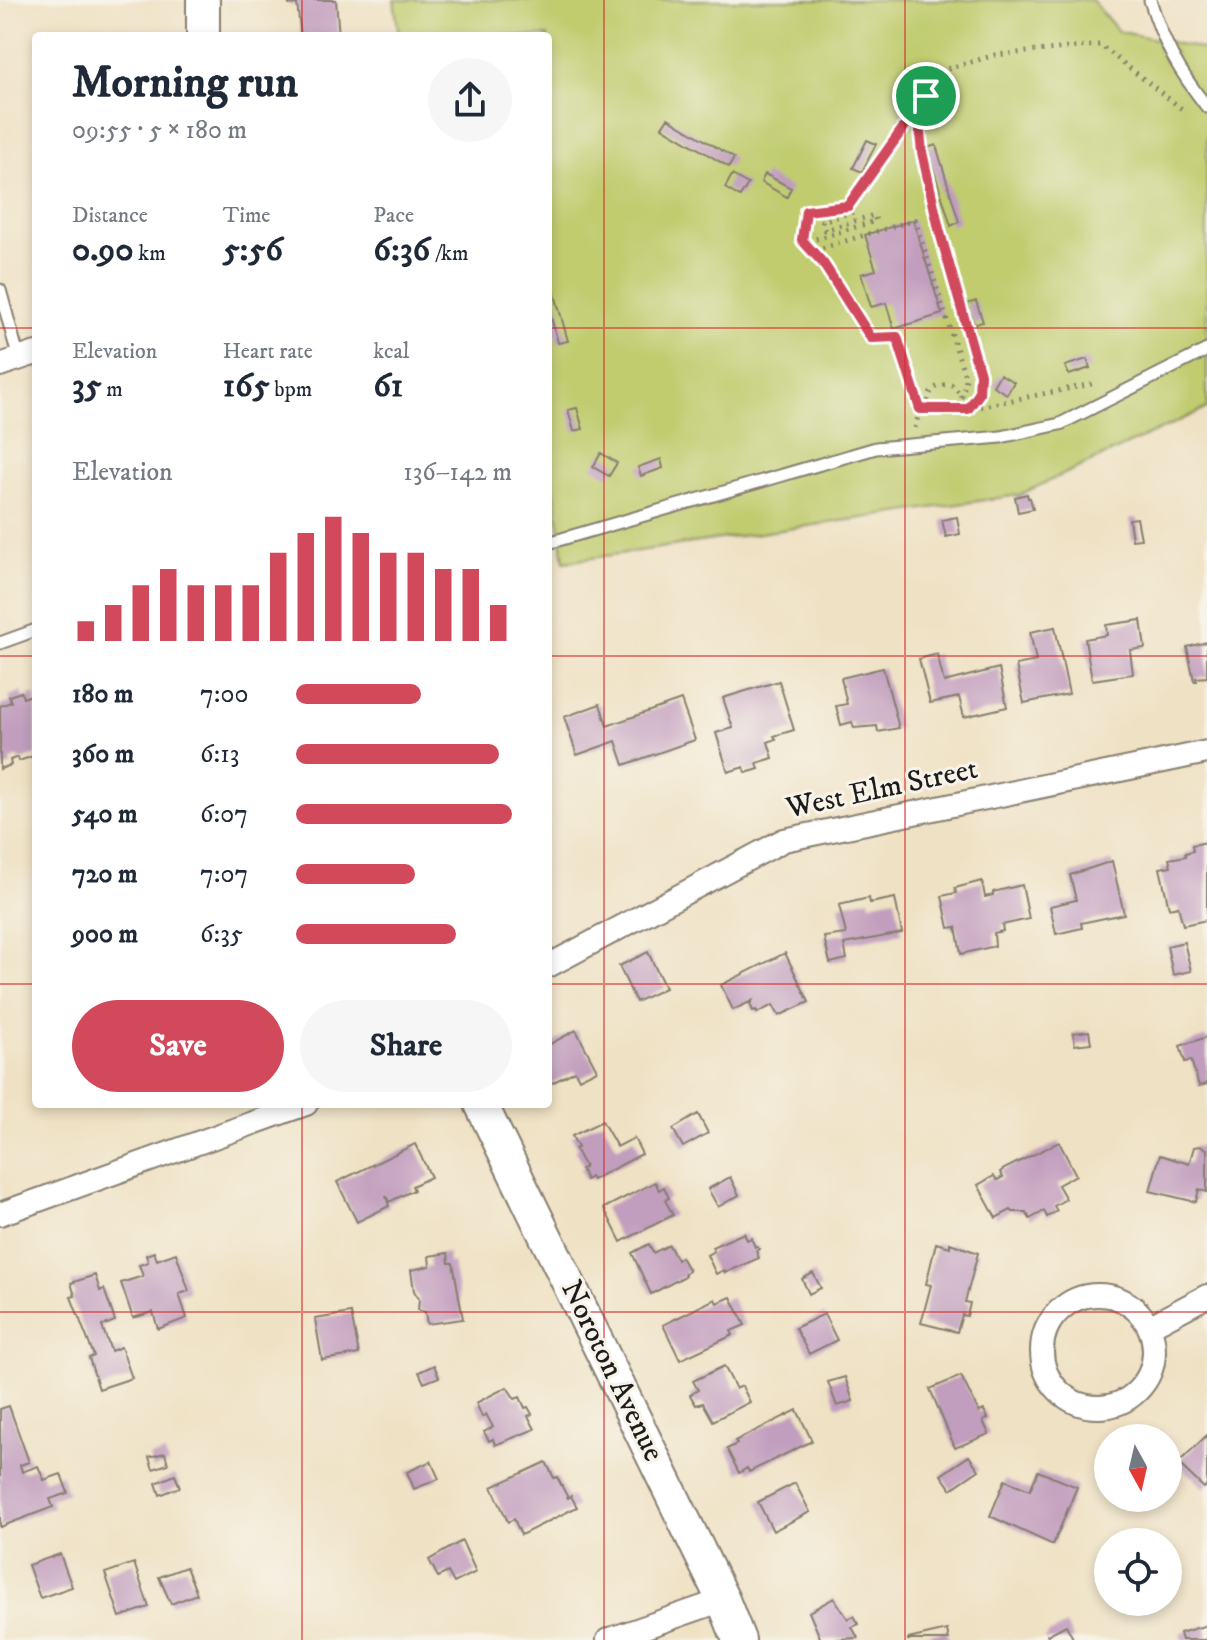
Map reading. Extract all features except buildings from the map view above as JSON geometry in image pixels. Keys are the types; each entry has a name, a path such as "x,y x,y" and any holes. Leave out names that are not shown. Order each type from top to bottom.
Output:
{"main road":[{"path":"203,0 203,32"},
{"name":"Noroton Avenue","path":"483,1108 723,1600 739,1640"}],"street":[{"name":"West Elm Street","path":"552,964 784,840 1207,752"},
{"path":"0,1214 295,1108"},
{"path":"1095,1295 1117,1298 1136,1309 1149,1327 1155,1348 1152,1370 1141,1389 1123,1402 1101,1407 1080,1404 1060,1393 1047,1376 1042,1354 1045,1332 1056,1313 1073,1300 1095,1295"},
{"path":"1149,1327 1207,1296"},
{"path":"608,1640 723,1600"}],"lane":[{"path":"1150,0 1180,73 1207,107"},
{"path":"0,290 18,359"},
{"path":"552,542 876,448 1001,437 1060,424 1207,350"},
{"path":"0,643 32,631"}],"path":[{"path":"924,409 897,337 871,338 823,263 802,240 806,211 848,206 947,69 995,55 1100,45 1183,111"},
{"path":"926,96 919,124 922,152 939,229 980,374 979,394 968,409"},
{"path":"848,206 853,212 822,221 825,230 874,215 876,221 812,240 815,250 915,220 966,379 956,409"},
{"path":"924,409 968,409 1099,383"},
{"path":"911,444 929,393 934,388 952,385 962,396"}],"green space":[{"path":"394,0 1092,0 1118,31 1207,50 1207,408 1019,495 564,562 552,472 552,32 398,32"}],"route":[{"path":"926,96 919,124 922,152 939,229 980,374 979,394 968,409 920,409 897,337 871,338 823,263 802,240 806,211 848,206 926,96"}]}
